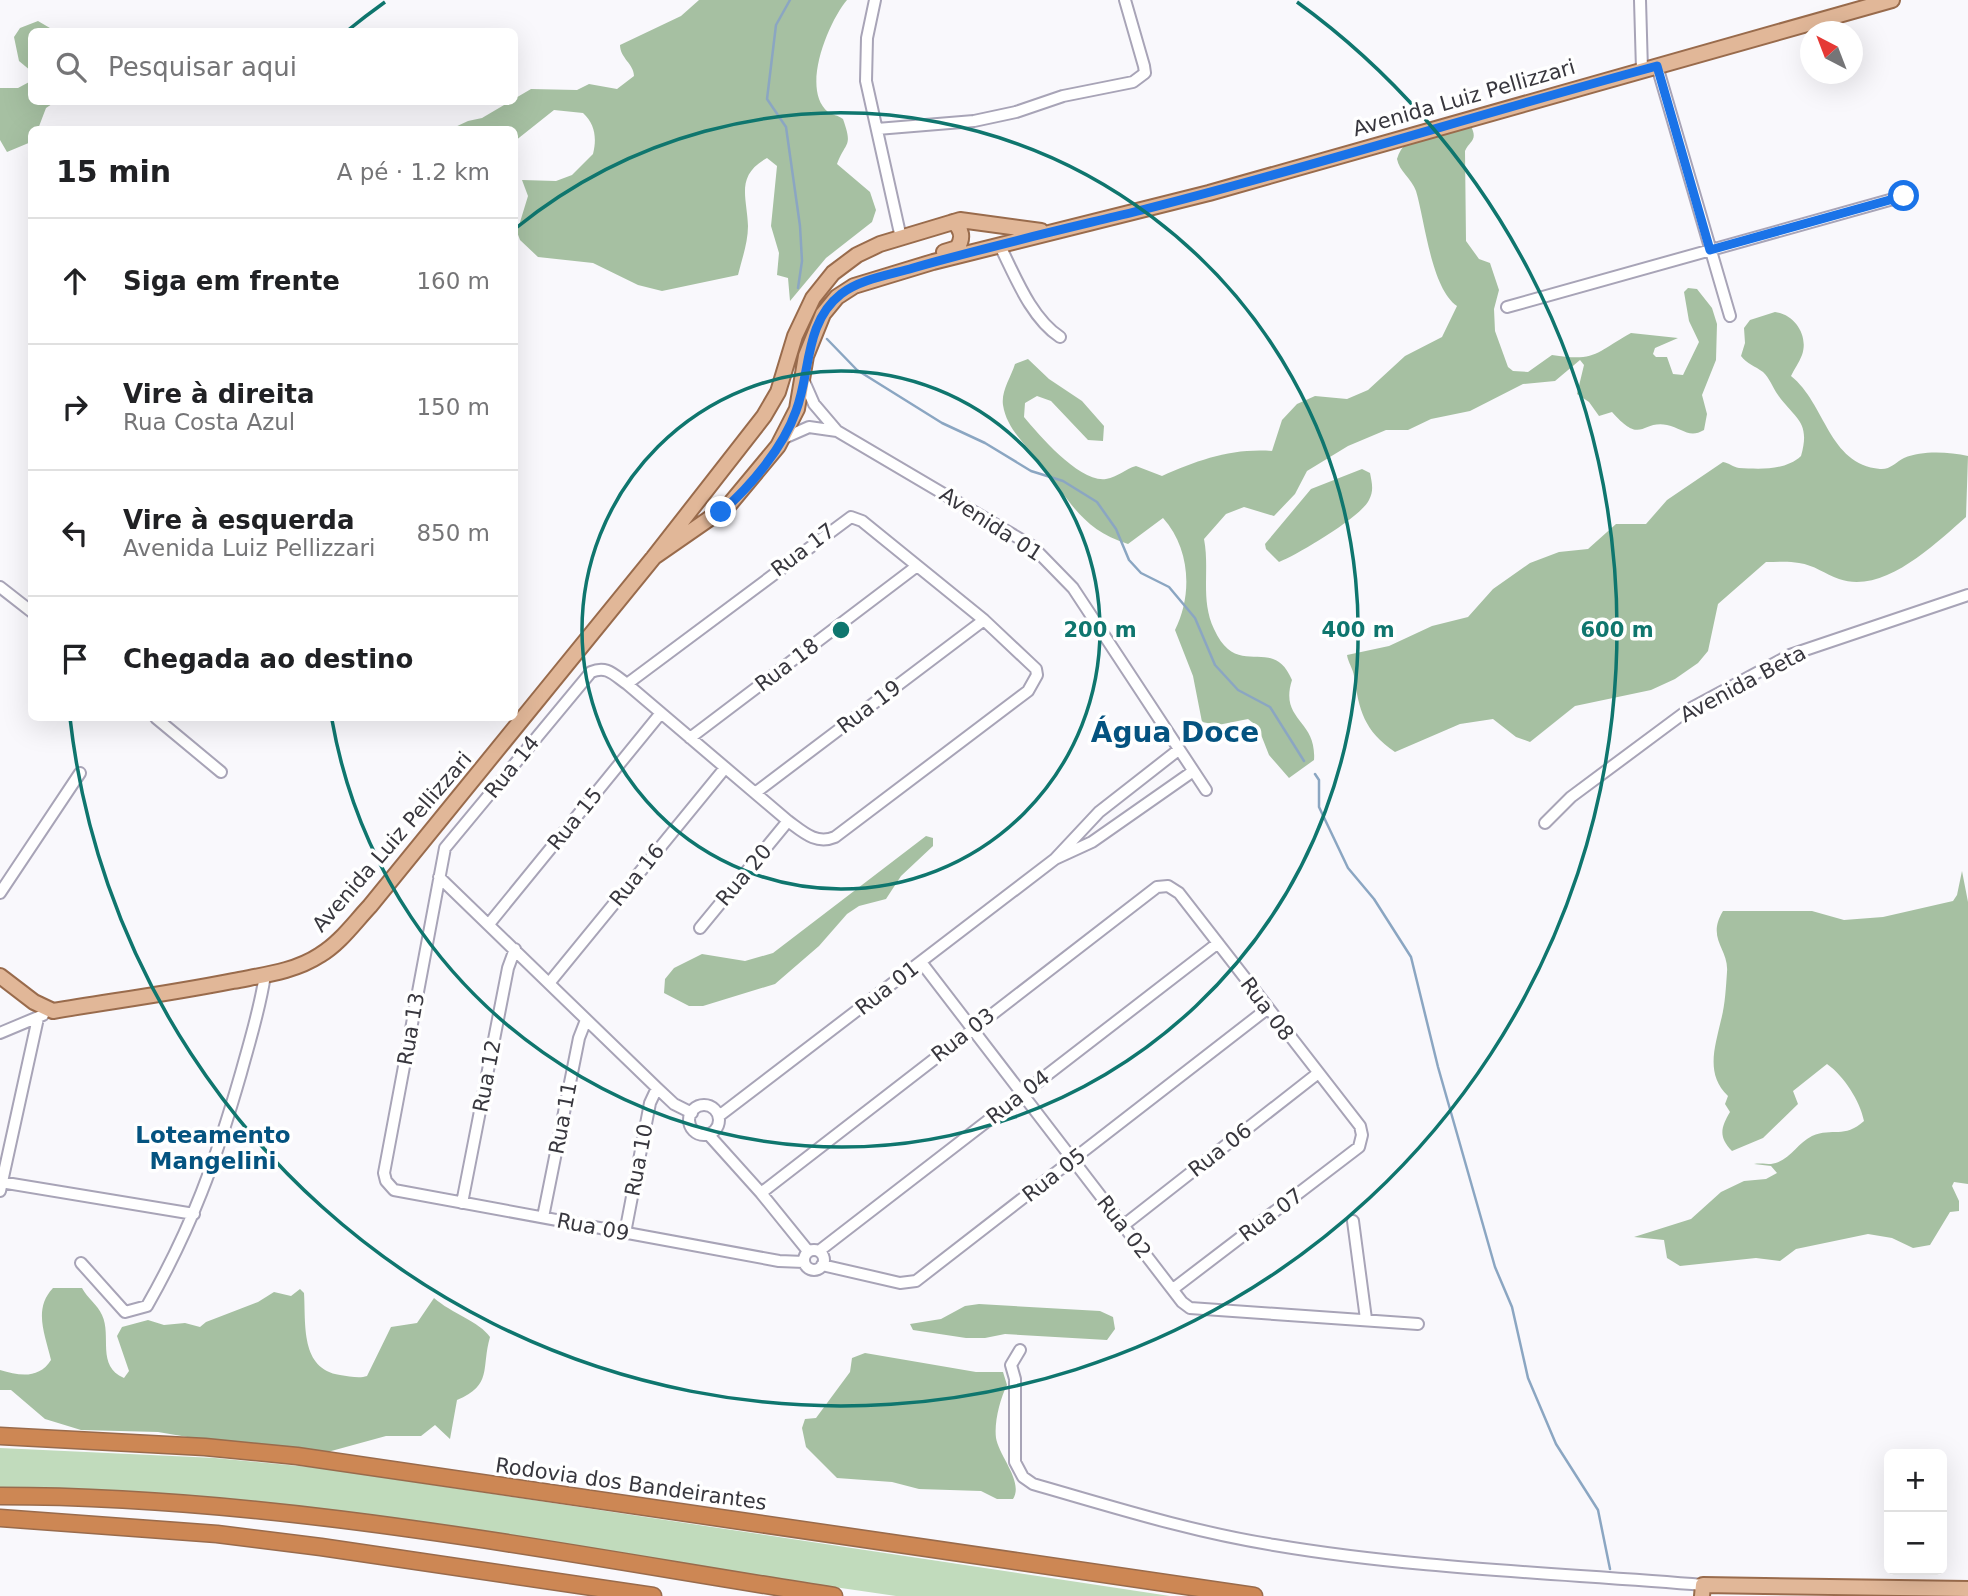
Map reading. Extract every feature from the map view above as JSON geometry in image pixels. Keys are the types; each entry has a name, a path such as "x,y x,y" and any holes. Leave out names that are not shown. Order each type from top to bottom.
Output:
{"highway":[{"name":"Rodovia dos Bandeirantes","path":"0,1436 205,1447 297,1457 1254,1596"},
{"path":"0,1496 158,1502 264,1511 834,1596"},
{"path":"0,1518 192,1532 308,1545 653,1596"}],"main road":[{"name":"Avenida Luiz Pellizzari","path":"654,557 721,512 783,438 797,409 808,349 823,314 837,298 866,281 1209,193 1892,0"},
{"name":"Avenida Luiz Pellizzari","path":"53,1010 179,992 265,975 305,964 339,940 654,557 774,400 795,336 813,298 849,260 872,247 953,222 973,220 1046,233"},
{"path":"933,262 939,254 960,245 961,230 953,222"},
{"path":"703,490 706,504 721,512"},
{"path":"0,976 34,1002 53,1010"},
{"path":"1702,1590 1968,1589"}],"street":[{"path":"875,0 867,38 866,74 901,238"},
{"path":"877,129 974,121 1016,112 1063,96 1133,82 1145,73 1125,0"},
{"path":"1640,0 1642,70"},
{"path":"1657,66 1730,316"},
{"path":"1507,307 1904,196"},
{"path":"1000,246 1039,315 1049,329 1060,337"},
{"name":"Avenida 01","path":"803,379 814,404 837,431 1000,525 1053,564 1073,587 1177,751 1206,790"},
{"name":"Avenida 01","path":"783,438 809,428 837,431"},
{"name":"Rua 17","path":"627,684 843,520 851,517 862,521 984,620 1031,662 1037,675 1028,691 827,840 810,837 788,821"},
{"name":"Rua 18","path":"690,738 917,566"},
{"path":"0,587 28,609"},
{"name":"Avenida Beta","path":"1545,823 1571,797 1688,710 1790,655 1968,595"},
{"name":"Rua 19","path":"755,793 984,620"},
{"name":"Rua 14","path":"439,877 445,848 591,672 600,668 610,671 627,684"},
{"path":"627,684 788,821"},
{"name":"Rua 15","path":"489,924 661,713"},
{"path":"160,721 221,772"},
{"path":"1055,859 1099,812 1177,751"},
{"name":"Rua 16","path":"550,982 725,768"},
{"path":"1055,859 1092,842 1192,772"},
{"path":"0,893 80,773"},
{"path":"1129,789 1132,799 1143,807"},
{"path":"1099,812 1114,828"},
{"name":"Rua 20","path":"700,928 788,821"},
{"path":"1080,830 1092,842"},
{"name":"Rua 01","path":"719,1116 1055,859"},
{"path":"439,877 674,1104 692,1113"},
{"name":"Rua 13","path":"386,1181 384,1173 439,877"},
{"name":"Rua 08","path":"1168,886 1179,893 1218,943 1360,1126 1362,1135"},
{"name":"Rua 03","path":"761,1192 1157,887 1168,886"},
{"name":"Rua 04","path":"810,1255 1218,943"},
{"name":"Rua 12","path":"462,1203 508,968 515,950"},
{"name":"Rua 02","path":"921,962 1020,1095 1173,1289 1191,1308 1418,1324"},
{"path":"81,1263 125,1312 137,1311 147,1306 194,1214 225,1132 261,1007 265,975"},
{"name":"Rua 05","path":"810,1255 812,1270 822,1265 900,1283 916,1281 1267,1009"},
{"path":"0,1033 53,1010"},
{"path":"38,1018 1,1185 194,1214"},
{"name":"Rua 11","path":"543,1217 579,1038 586,1020"},
{"name":"Rua 06","path":"1124,1225 1317,1074"},
{"name":"Rua 10","path":"625,1233 650,1103 657,1088"},
{"path":"692,1113 706,1105 719,1116 717,1128 708,1134"},
{"path":"692,1113 693,1129 708,1134 761,1192 810,1255 824,1257 822,1265"},
{"name":"Rua 07","path":"1173,1289 1359,1147 1362,1135"},
{"name":"Rua 09","path":"386,1181 394,1190 779,1261 810,1255"},
{"path":"1353,1221 1366,1319"},
{"path":"1020,1350 1011,1364 1015,1379 1015,1462 1023,1477 1033,1484 1198,1530 1273,1545 1363,1559 1702,1590"}],"green space":[{"path":"699,0 847,0 832,23 820,55 817,88 820,101 828,112 843,119 848,135 837,164 870,192 876,210 872,222 826,258 790,301 788,278 777,275 779,253 771,226 777,166 767,158 750,172 745,188 748,232 738,275 662,291 638,285 593,263 538,257 520,240 518,229 528,196 522,180 556,181 572,175 593,154 594,132 583,113 554,110 518,139 518,126 457,126 482,118 504,105 518,105 518,97 531,89 577,90 589,84 617,89 634,76 620,45 681,16"},
{"path":"38,21 50,28 28,28 28,68 19,61 14,37 20,28"},
{"path":"28,83 28,105 50,105 46,108 39,126 28,126 28,143 7,152 0,140 0,88 18,88"},
{"path":"1459,124 1471,126 1474,135 1465,151 1466,241 1479,259 1490,263 1499,290 1494,309 1495,331 1508,367 1513,371 1528,372 1552,355 1587,356 1602,351 1631,333 1678,338 1655,348 1653,354 1656,357 1667,357 1673,374 1683,375 1699,342 1689,321 1684,292 1688,288 1697,289 1712,308 1717,324 1716,360 1702,395 1707,414 1704,430 1690,433 1658,424 1636,430 1612,412 1599,416 1589,402 1577,394 1584,365 1580,360 1555,381 1523,384 1470,411 1431,419 1408,430 1386,430 1348,446 1307,471 1295,494 1274,516 1244,507 1226,514 1204,539 1207,607 1214,629 1223,644 1234,653 1275,660 1284,666 1292,680 1290,704 1310,736 1314,760 1289,778 1269,755 1258,727 1248,719 1218,725 1202,722 1193,676 1175,630 1185,602 1186,572 1179,543 1172,530 1163,518 1128,544 1089,523 1014,431 1005,414 1003,395 1015,364 1028,359 1049,379 1082,401 1104,426 1103,441 1088,440 1051,401 1037,396 1025,403 1024,417 1061,457 1084,474 1096,478 1110,478 1136,466 1162,476 1229,453 1272,451 1282,420 1297,404 1315,396 1347,399 1368,390 1405,356 1442,337 1457,306 1441,285 1430,253 1416,191 1397,159 1401,150 1414,138"},
{"path":"1775,312 1794,321 1802,333 1802,355 1791,376 1803,388 1838,445 1863,465 1880,469 1919,454 1968,456 1966,517 1908,564 1874,580 1856,582 1839,579 1804,564 1766,562 1718,604 1708,651 1698,663 1675,679 1651,690 1575,706 1530,742 1516,737 1493,719 1460,724 1395,752 1376,736 1361,709 1347,655 1389,646 1432,626 1468,617 1493,589 1530,563 1559,552 1588,549 1616,524 1646,524 1667,500 1723,462 1739,468 1772,468 1795,461 1801,456 1804,435 1800,421 1778,395 1765,374 1741,356 1745,343 1744,328 1750,320"},
{"path":"1362,469 1370,473 1372,493 1364,507 1354,516 1300,552 1279,562 1266,549 1265,544 1311,489"},
{"path":"926,836 933,838 933,846 901,876 886,899 859,906 847,914 819,946 775,984 703,1006 689,1006 664,993 665,979 674,968 702,954 745,961 773,953"},
{"path":"1962,871 1968,902 1968,1184 1954,1182 1952,1186 1959,1201 1959,1211 1950,1212 1930,1245 1913,1248 1892,1238 1868,1234 1796,1249 1780,1261 1756,1258 1680,1266 1667,1258 1664,1240 1634,1237 1691,1219 1721,1192 1744,1181 1766,1179 1777,1173 1771,1166 1754,1164 1777,1163 1812,1136 1850,1130 1864,1121 1850,1090 1827,1064 1793,1091 1798,1104 1763,1138 1732,1151 1728,1146 1722,1132 1730,1112 1725,1104 1728,1096 1716,1079 1714,1069 1727,972 1725,956 1717,936 1718,921 1723,911 1812,911 1844,920 1883,917 1953,901 1957,895"},
{"path":"53,1288 82,1288 98,1308 105,1323 107,1358 115,1373 124,1378 129,1371 117,1336 122,1327 148,1320 164,1325 185,1323 200,1327 206,1322 258,1302 274,1292 291,1296 300,1289 304,1293 306,1331 312,1355 327,1371 340,1375 367,1376 391,1327 417,1323 434,1298 490,1337 481,1382 457,1400 450,1439 435,1425 421,1436 386,1436 324,1453 235,1445 158,1432 81,1430 45,1419 11,1390 0,1390 0,1370 15,1374 35,1373 51,1360 42,1313 43,1304"},
{"path":"979,1304 1100,1311 1113,1317 1115,1329 1107,1340 1005,1334 966,1338 913,1330 910,1324 941,1319 965,1306"},
{"path":"865,1353 976,1372 1003,1372 1007,1385 998,1411 996,1438 1013,1477 1016,1492 1013,1499 997,1499 981,1491 919,1489 892,1482 837,1478 806,1447 802,1428 805,1419 816,1418 850,1372 852,1358"},
{"path":"0,1448 215,1458 320,1468 1170,1596 896,1596 276,1506 166,1494 0,1488"}],"waterway":[{"path":"790,0 776,25 767,99 786,127 800,226 802,261 798,288"},
{"path":"827,339 857,370 942,423 985,443 1031,471 1063,481 1097,502 1116,529 1129,560 1141,573 1169,587 1195,618 1215,665 1238,690 1270,707 1304,761"},
{"path":"1315,774 1319,780 1319,807 1348,868 1374,899 1411,957 1438,1067 1495,1267 1512,1307 1528,1378 1556,1444 1598,1510 1610,1569"}],"district":[{"name":"Água Doce","path":"1175,732"},
{"name":"Loteamento Mangelini","path":"213,1148"}],"route":[{"path":"721,512 778,446 789,429 800,400 808,349 823,314 837,298 854,286 933,262 1209,193 1573,88 1657,66 1710,250 1904,196"}]}
